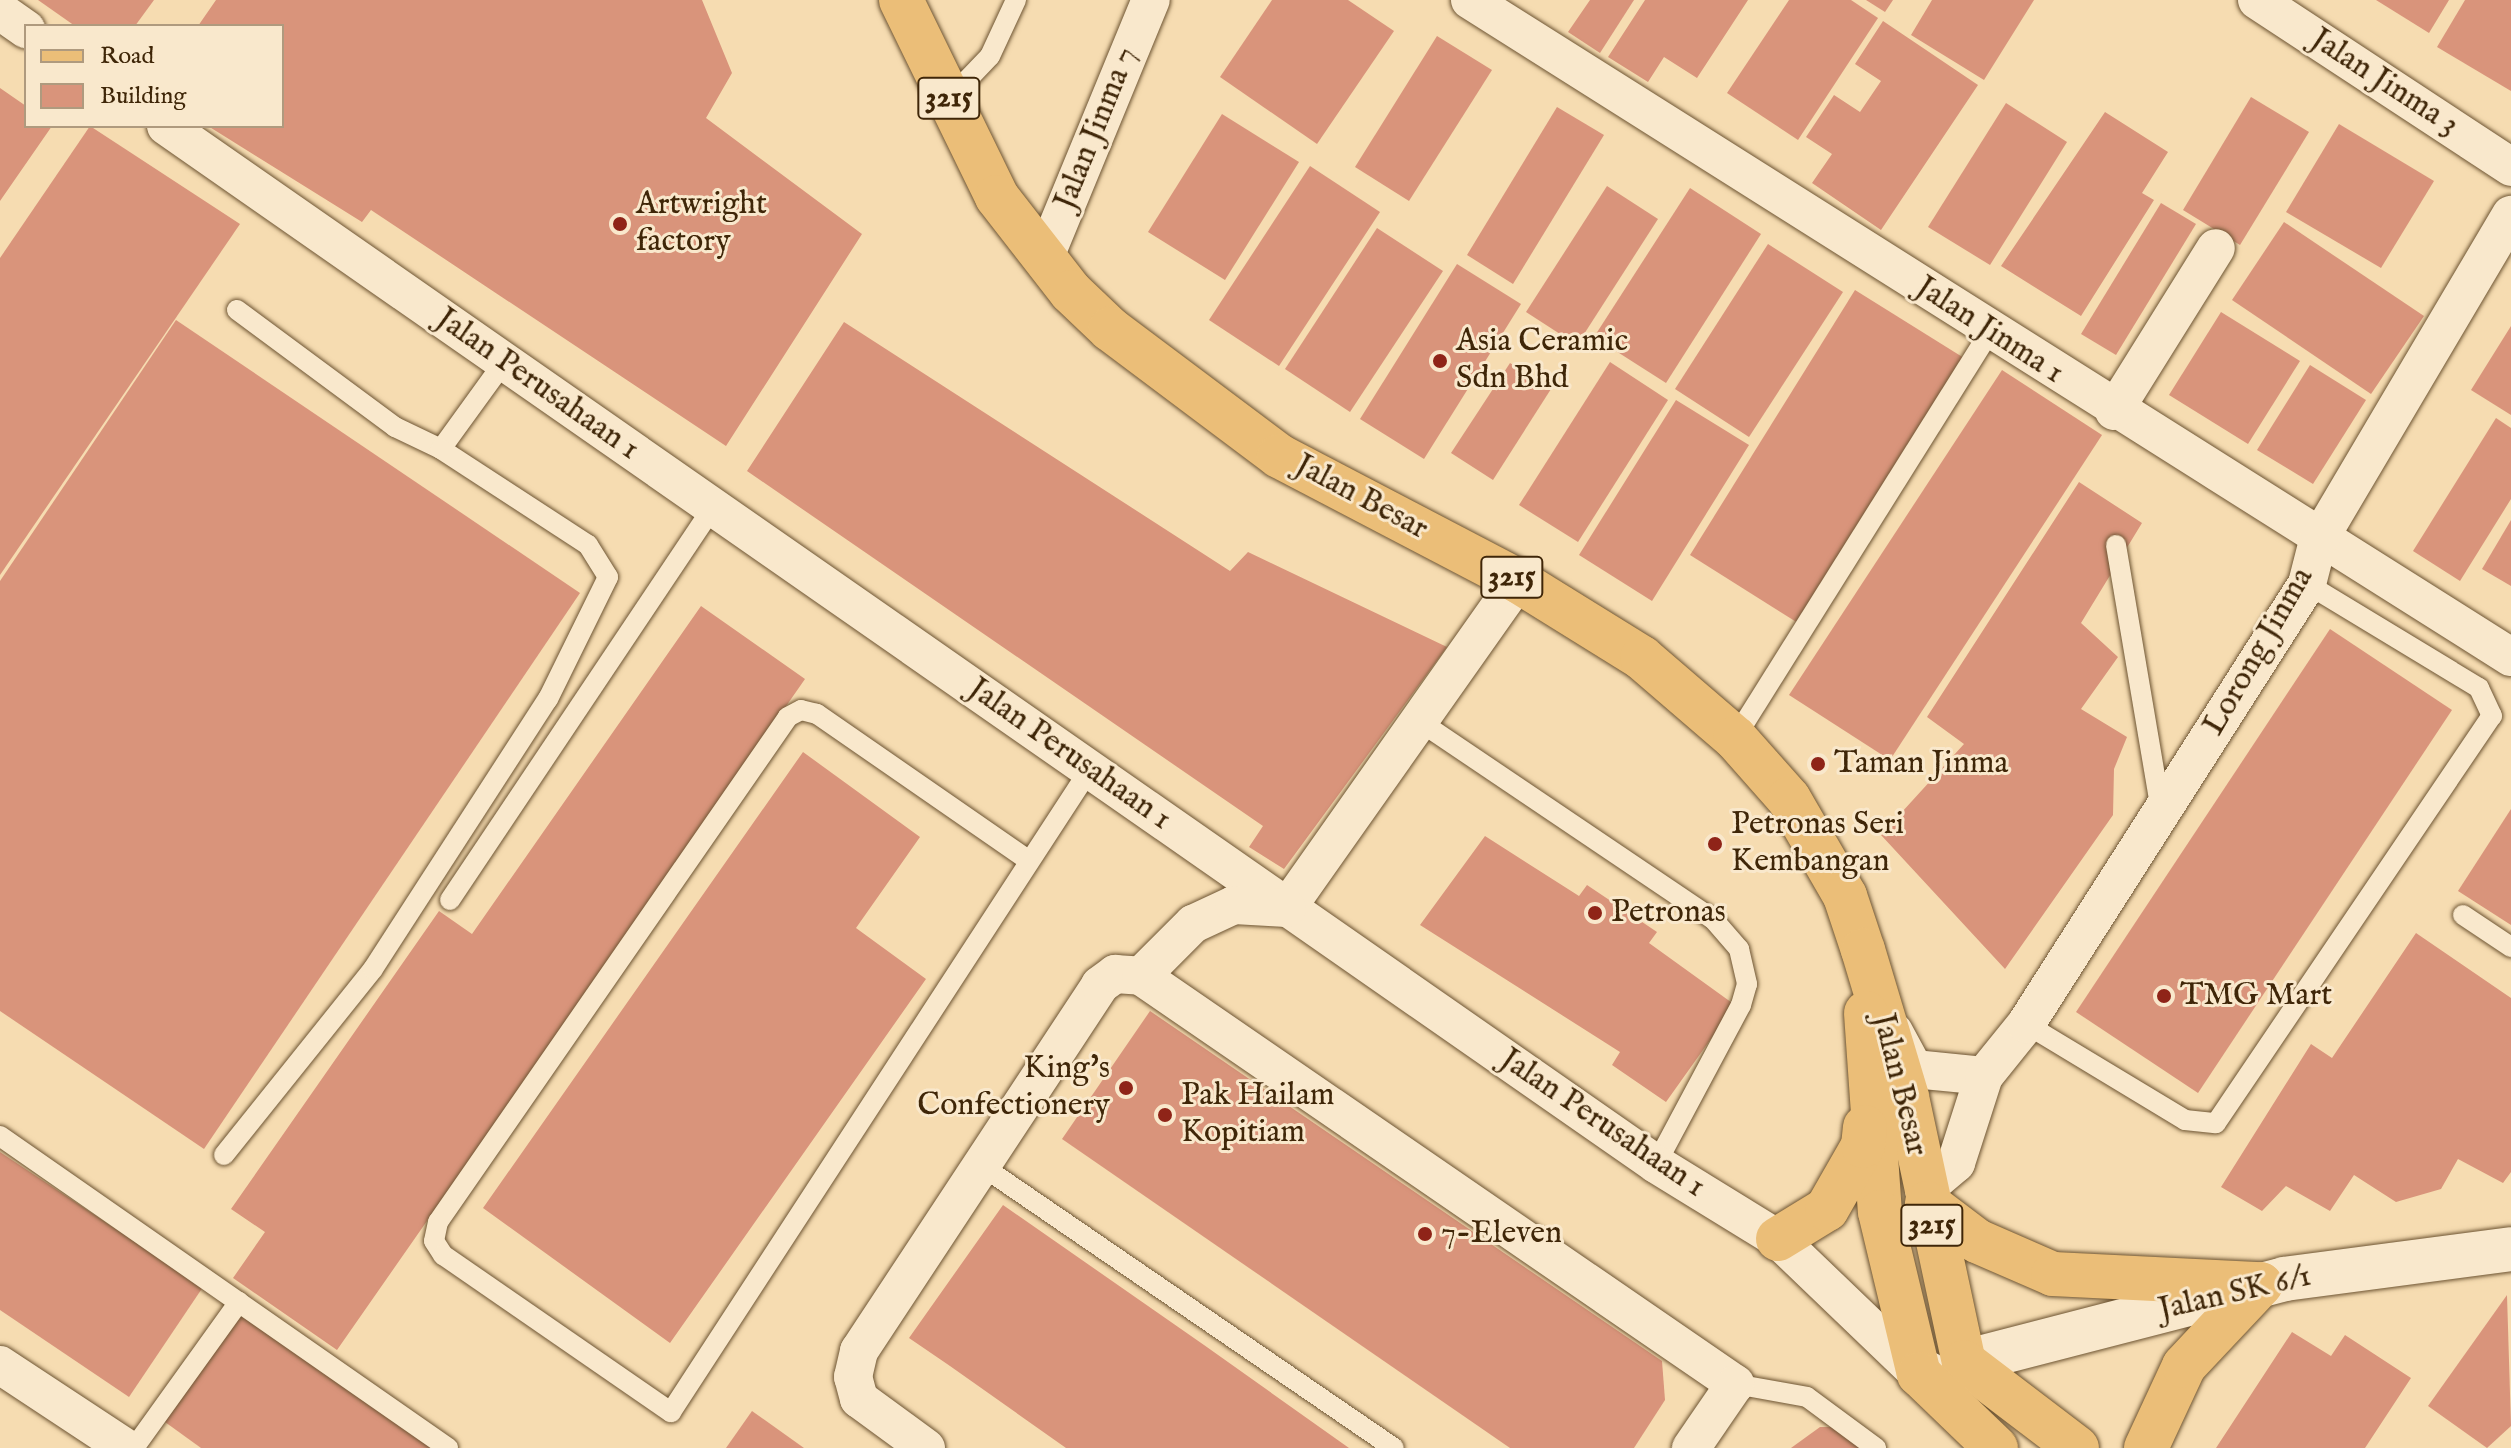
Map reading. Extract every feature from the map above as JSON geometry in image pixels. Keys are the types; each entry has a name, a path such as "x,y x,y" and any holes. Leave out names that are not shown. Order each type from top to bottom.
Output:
{"main road":[{"name":"Jalan Besar","path":"901,0 997,197 1044,259 1110,329 1220,418 1518,581 1642,658 1735,738 1821,846 1863,950 1907,1097 1964,1362"},
{"name":"Jalan Besar","path":"1863,950 1868,1100 1880,1212 1919,1374"},
{"path":"1778,1239 1827,1209 1844,1186 1863,1146 1868,1100"},
{"path":"1926,1196 1977,1241 2053,1274 2261,1284"},
{"path":"2146,1448 2184,1366 2261,1284"},
{"path":"1964,1362 2077,1448"},
{"path":"1919,1374 1996,1448"}],"street":[{"name":"Jalan Jinma 7","path":"1044,259 1151,0"},
{"name":"Jalan Jinma 1","path":"1470,0 2318,541 2511,657"},
{"name":"Jalan Jinma 3","path":"2257,0 2511,167"},
{"path":"0,11 24,28"},
{"name":"Jalan Perusahaan 1","path":"169,128 1656,1164 1778,1239 1919,1374"},
{"name":"Lorong Jinma","path":"1926,1196 1956,1163 1984,1076 2026,1024 2307,584 2318,541 2511,215"},
{"path":"2114,411 2216,248"},
{"path":"1141,976 1193,924 1234,905 1287,908 1518,581"},
{"path":"1863,950 1901,1053 1914,1069 1984,1076"},
{"path":"926,1448 874,1414 859,1399 853,1377 859,1351 1100,985 1115,974 1141,976 1735,1384 1691,1448"},
{"name":"Jalan SK 6/1","path":"1964,1362 2261,1284 2511,1249"},
{"path":"1919,1374 1964,1362"},
{"path":"0,1365 126,1448"}],"lane":[{"path":"949,99 990,56 1016,0"},
{"path":"224,1155 373,969 548,699 608,577 588,545 441,449 395,427 237,310"},
{"path":"1735,738 1990,332"},
{"path":"441,449 504,362"},
{"path":"450,900 712,508"},
{"path":"2116,545 2162,814"},
{"path":"2026,1024 2185,1120 2216,1123 2492,716 2479,688 2307,584"},
{"path":"1028,860 817,714 801,710 788,717 438,1222 434,1241 443,1255 671,1412 1090,769"},
{"path":"1419,721 1713,919 1739,949 1747,984 1741,1005 1656,1164"},
{"path":"2463,915 2511,947"},
{"path":"0,1136 448,1448"},
{"path":"982,1166 1394,1448"},
{"path":"134,1448 239,1302"},
{"path":"1735,1384 1807,1397 1876,1448"}],"building":[{"path":"38,0 154,0 136,24 72,24"},
{"name":"Artwright factory","path":"216,0 702,0 732,73 706,118 862,234 726,446 371,210 362,222 211,128 284,128 284,24 199,24"},
{"path":"1272,0 1348,0 1394,31 1317,144 1220,77"},
{"path":"1590,0 1634,0 1600,53 1568,32"},
{"path":"1645,0 1748,0 1697,78 1664,57 1648,82 1608,57"},
{"path":"1789,0 1851,0 1878,18 1798,140 1727,93"},
{"path":"1866,0 1893,0 1885,12"},
{"path":"1932,0 2034,0 1984,80 1911,35"},
{"path":"2376,0 2449,0 2429,33"},
{"path":"2465,0 2511,0 2511,91 2437,47"},
{"path":"1883,21 1978,85 1881,230 1812,183 1832,154 1806,137 1834,95 1860,112 1881,81 1855,64"},
{"path":"1437,36 1492,70 1409,201 1355,167"},
{"path":"0,88 24,105 24,128 51,128 0,201"},
{"path":"2251,97 2309,132 2240,245 2183,210"},
{"path":"2006,103 2067,142 1990,265 1928,227"},
{"path":"1557,107 1604,135 1513,284 1467,255"},
{"path":"2105,112 2168,152 2142,193 2154,200 2081,316 2001,266"},
{"path":"1222,114 1299,162 1225,280 1148,232"},
{"path":"2339,124 2434,181 2381,268 2286,212"},
{"path":"89,128 240,224 0,575 0,258"},
{"path":"1310,166 1380,212 1279,366 1209,320"},
{"path":"1607,186 1658,219 1577,345 1526,312"},
{"path":"1690,188 1761,234 1666,383 1594,337"},
{"path":"2161,203 2196,224 2116,355 2081,334"},
{"path":"2284,222 2424,316 2371,394 2232,300"},
{"path":"1377,228 1443,271 1350,412 1285,369"},
{"path":"1768,244 1843,292 1749,437 1675,389"},
{"name":"Asia Ceramic Sdn Bhd","path":"1457,264 1521,304 1424,459 1360,419"},
{"path":"1855,290 1964,358 1798,623 1690,555"},
{"path":"2221,312 2300,361 2248,444 2169,395"},
{"path":"176,320 580,593 204,1149 0,1011 0,581"},
{"path":"844,322 1230,571 1248,552 1447,647 1284,869 1249,847 1263,826 747,471"},
{"path":"2511,326 2511,415 2471,390"},
{"path":"1610,362 1668,400 1578,542 1519,505"},
{"path":"1510,363 1551,389 1493,480 1451,453"},
{"path":"2310,365 2366,400 2313,484 2257,450"},
{"path":"2002,370 2102,435 1890,760 1789,695"},
{"path":"1676,400 1749,445 1652,601 1579,555"},
{"path":"2496,418 2511,428 2511,499 2460,581 2413,551"},
{"path":"2079,482 2142,523 2081,623 2118,657 2081,709 2127,737 2114,769 2113,815 2005,969 1881,835 1964,744 1927,717"},
{"path":"2511,520 2511,586 2482,569"},
{"path":"701,606 805,679 337,1350 233,1278 265,1232 231,1209 439,911 472,934"},
{"path":"2330,629 2452,710 2198,1093 2076,1012"},
{"path":"803,752 920,837 856,928 926,979 670,1343 483,1208"},
{"path":"2511,809 2511,925 2458,891"},
{"path":"1485,836 1579,896 1587,885 1657,932 1649,943 1735,1005 1666,1102 1612,1065 1620,1052 1420,925"},
{"path":"2416,933 2511,998 2511,1172 2503,1183 2458,1159 2441,1189 2396,1202 2354,1175 2330,1211 2286,1186 2262,1211 2221,1187 2311,1044 2332,1058"},
{"path":"1150,1011 1662,1361 1665,1400 1634,1448 1510,1448 1062,1139"},
{"path":"0,1152 203,1287 129,1397 0,1310"},
{"path":"1003,1205 1349,1448 1066,1448 909,1338"},
{"path":"2507,1295 2511,1426 2487,1448 2428,1406"},
{"path":"241,1313 436,1448 201,1448 165,1422"},
{"path":"2292,1332 2331,1356 2345,1335 2411,1378 2365,1448 2216,1448"},
{"path":"752,1411 804,1448 726,1448"},
{"path":"1820,1427 1838,1427 1860,1448 1791,1448"}],"place":[{"name":"Artwright factory","path":"620,224"},
{"name":"Asia Ceramic Sdn Bhd","path":"1440,361"},
{"name":"Taman Jinma","path":"1818,764"},
{"name":"Petronas Seri Kembangan","path":"1715,844"},
{"name":"Petronas","path":"1595,913"},
{"name":"TMG Mart","path":"2164,996"},
{"name":"King's Confectionery","path":"1126,1088"},
{"name":"Pak Hailam Kopitiam","path":"1165,1115"},
{"name":"7-Eleven","path":"1425,1234"}]}
